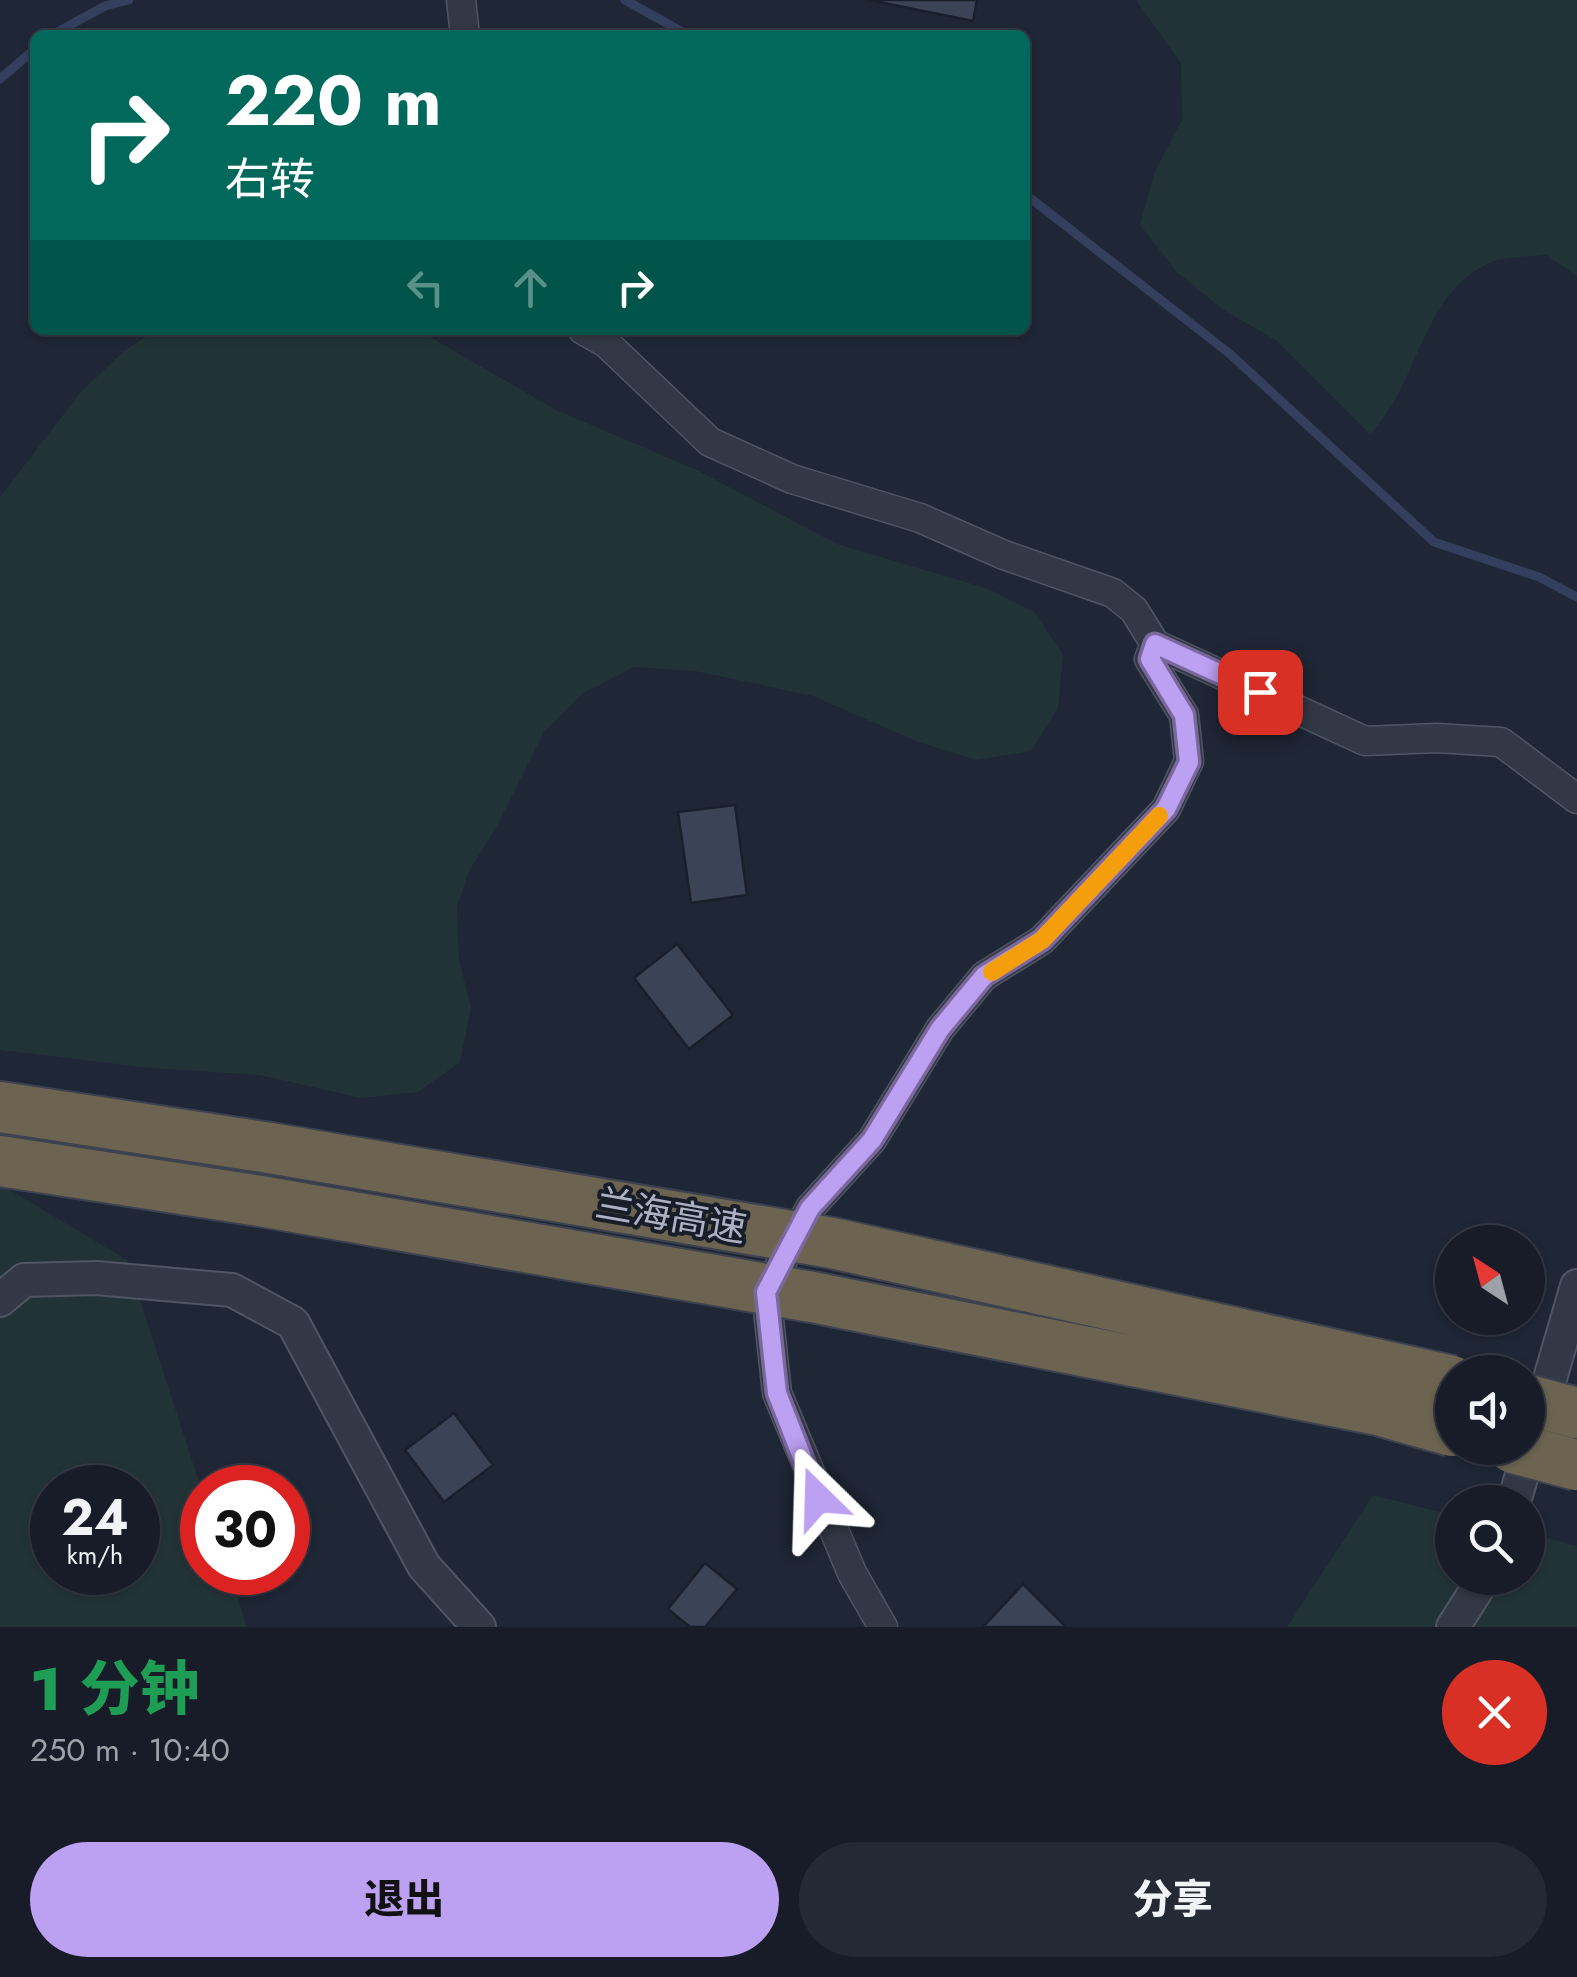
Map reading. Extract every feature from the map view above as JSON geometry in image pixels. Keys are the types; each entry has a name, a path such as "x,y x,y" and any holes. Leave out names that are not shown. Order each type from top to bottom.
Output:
{"highway":[{"name":"兰海高速","path":"8,1108 270,1148 832,1244 1435,1377"},
{"name":"兰海高速","path":"0,1161 260,1200 812,1297 1378,1410 1435,1426"},
{"path":"1545,1405 1577,1413"},
{"path":"1545,1456 1577,1465"}],"street":[{"path":"461,0 465,30"},
{"path":"592,335 606,343 710,442 792,479 920,518 1004,555 1112,593 1134,610 1155,644 1365,741 1436,738 1502,742 1577,798"},
{"path":"883,1627 852,1574 777,1393 766,1292 810,1208 872,1140 940,1029 984,976 1042,940 1166,809 1189,762 1184,715 1150,659 1155,644"},
{"path":"0,1300 24,1280 96,1278 232,1290 293,1324 424,1566 479,1627"},
{"path":"1519,1485 1577,1286"},
{"path":"1453,1627 1473,1595"}],"shaded area":[{"path":"1136,0 1577,0 1577,276 1546,255 1492,262 1464,280 1433,320 1399,392 1370,434 1277,341 1222,309 1176,271 1140,225 1155,171 1182,120 1181,63"},
{"path":"148,335 427,335 556,410 697,470 837,544 989,589 1034,612 1063,655 1058,708 1031,751 976,760 916,741 813,696 695,671 634,667 582,694 544,732 496,828 469,871 457,907 459,959 471,1008 460,1062 418,1092 361,1098 260,1075 151,1068 0,1050 0,497 80,393 124,351"},
{"path":"0,1184 127,1260 194,1465 180,1465 180,1595 236,1595 247,1627 0,1627"},
{"path":"1373,1495 1435,1511 1435,1595 1545,1595 1545,1538 1577,1546 1577,1627 1287,1627"}],"building":[{"path":"869,0 977,0 973,21"},
{"path":"735,805 747,895 691,903 678,812"},
{"path":"677,944 733,1015 689,1049 634,978"},
{"path":"454,1413 493,1465 444,1502 405,1450"},
{"path":"705,1563 737,1589 705,1627 690,1627 668,1609"},
{"path":"1023,1584 1066,1627 983,1627"}],"waterway":[{"path":"61,30 105,6 129,0"},
{"path":"625,0 679,30"},
{"path":"0,79 30,53"},
{"path":"1030,198 1230,354 1434,542 1539,577 1577,597"}],"slow traffic":[{"path":"992,972 1042,940 1159,816"}],"route":[{"path":"818,1498 777,1393 766,1292 810,1208 872,1140 940,1029 984,976 1042,940 1166,809 1189,762 1184,715 1150,659 1155,644 1260,692"}]}
